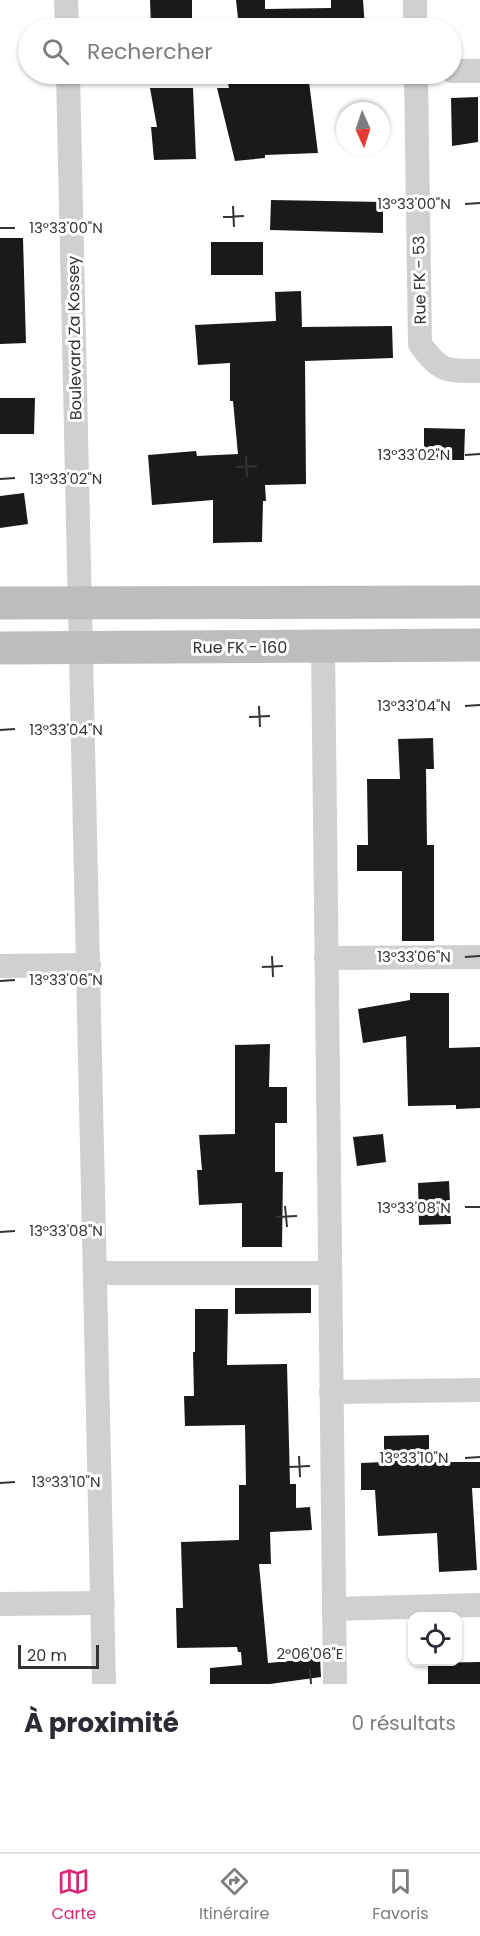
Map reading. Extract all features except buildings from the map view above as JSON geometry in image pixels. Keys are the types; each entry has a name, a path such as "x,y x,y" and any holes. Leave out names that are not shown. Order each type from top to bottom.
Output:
{"main road":[{"path":"0,603 480,602"},
{"name":"Rue FK - 160","path":"0,648 480,645"}],"street":[{"path":"66,0 67,18"},
{"path":"415,0 416,18"},
{"path":"462,71 480,71"},
{"name":"Boulevard Za Kossey","path":"68,84 104,1684"},
{"name":"Rue FK - 53","path":"416,84 420,344 434,363 455,371 480,371"},
{"path":"323,647 335,1684"},
{"path":"326,958 480,957"},
{"path":"0,966 89,965"},
{"path":"95,1273 330,1274"},
{"path":"331,1392 480,1390"},
{"path":"0,1604 102,1603"},
{"path":"334,1609 480,1605"}]}
